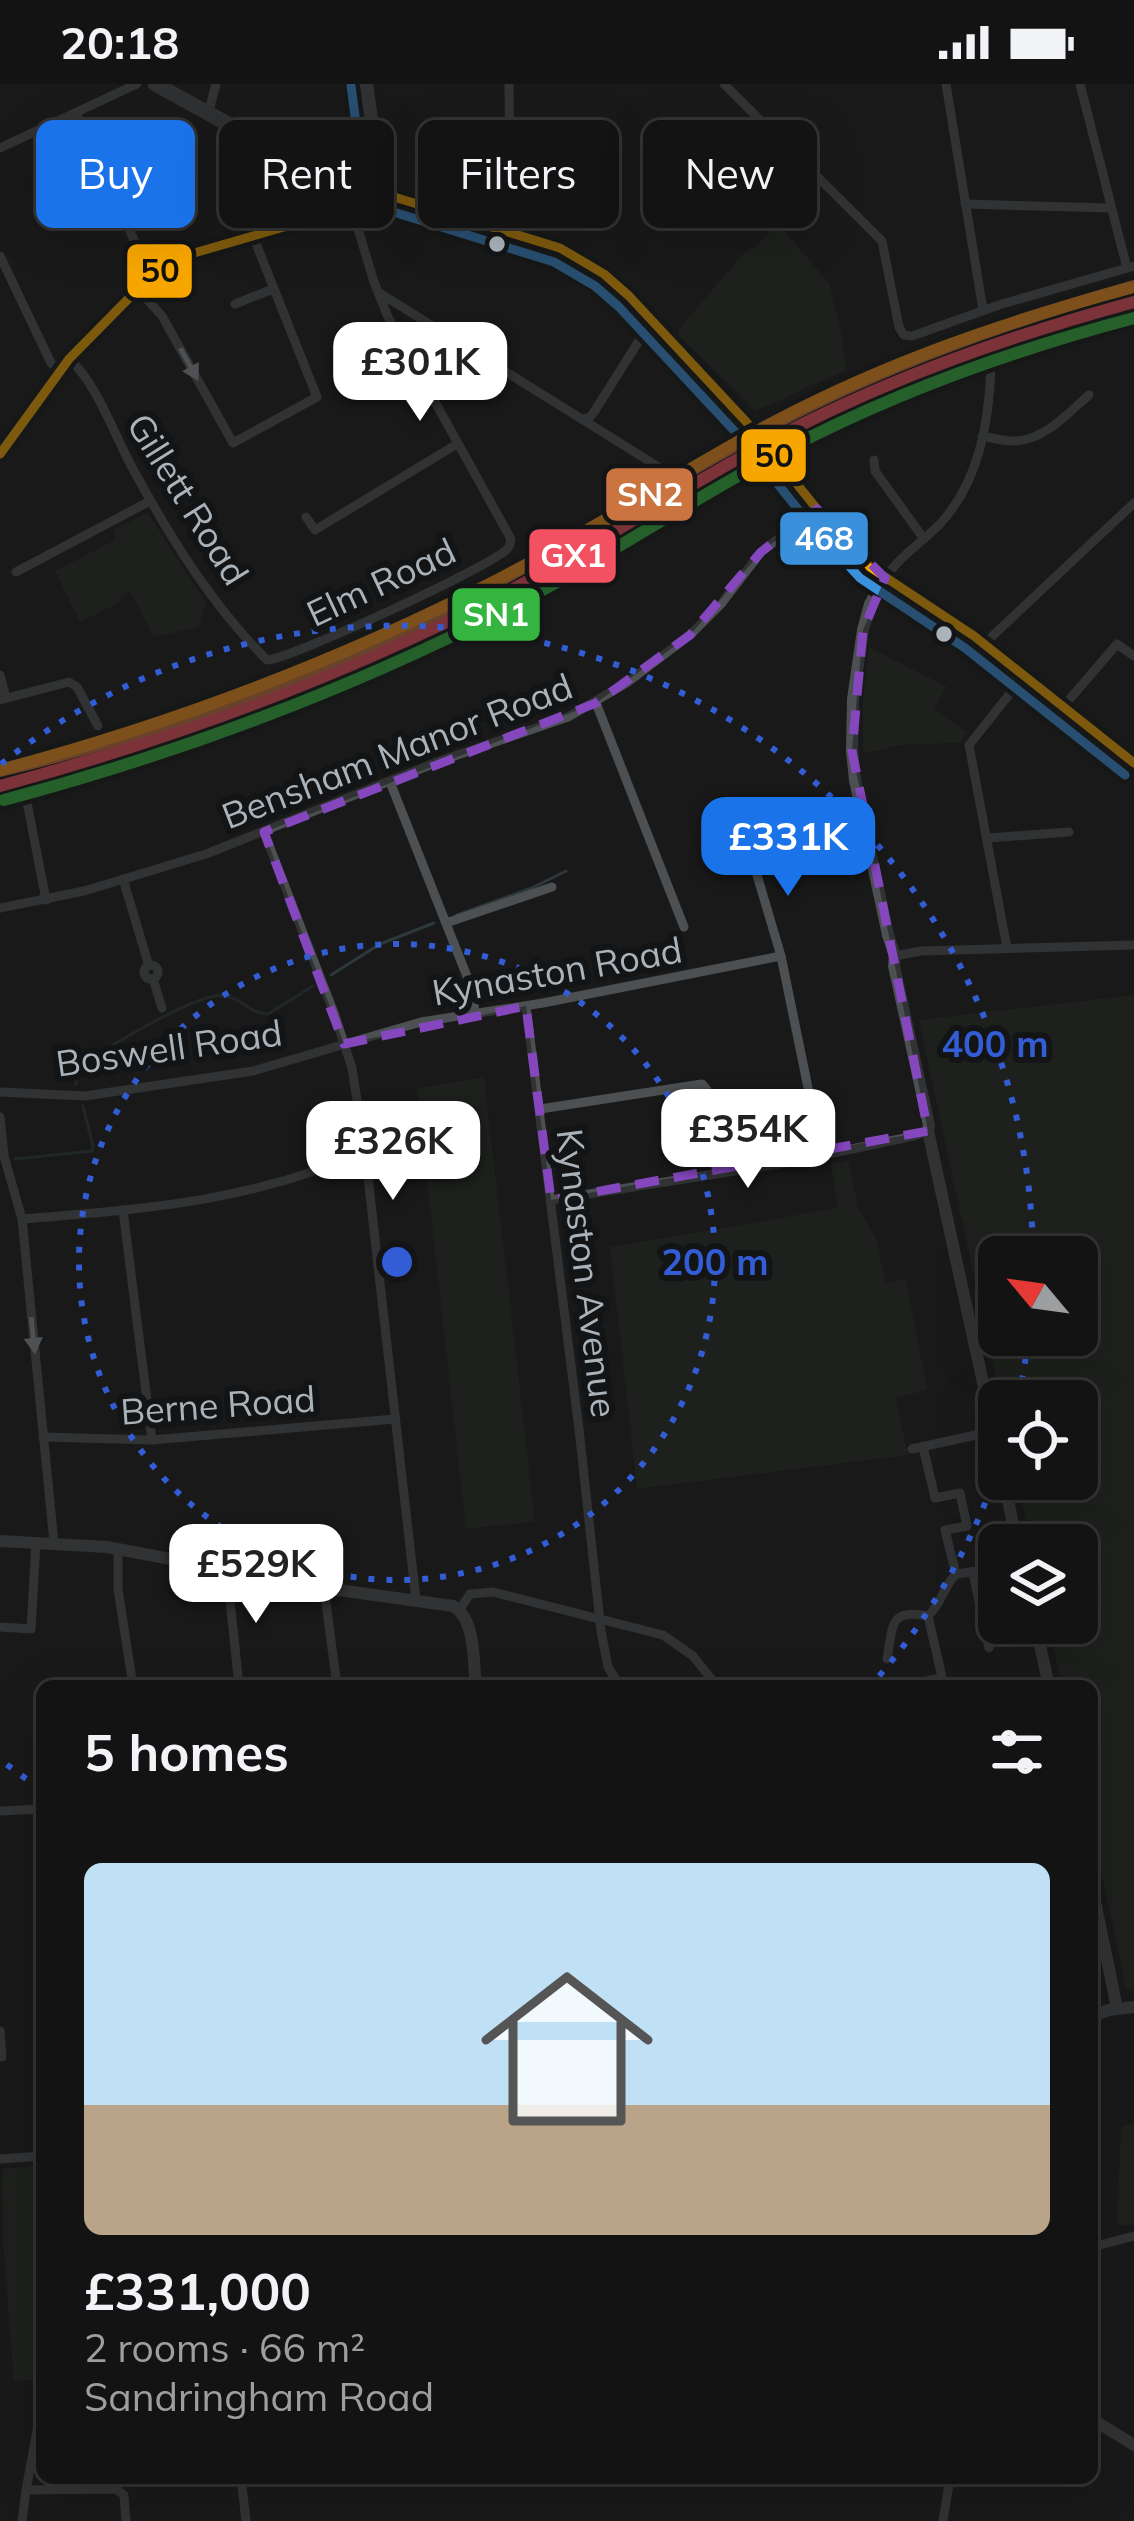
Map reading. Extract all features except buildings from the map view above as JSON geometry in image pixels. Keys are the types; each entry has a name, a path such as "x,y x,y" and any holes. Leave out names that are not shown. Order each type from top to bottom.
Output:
{"main road":[{"path":"155,84 219,120"},
{"path":"366,84 371,120"},
{"path":"0,454 64,365 151,277 187,255 282,228"},
{"path":"499,228 560,248 614,282 751,428 859,555 885,578 984,644 1134,764"}],"street":[{"path":"0,148 136,84"},
{"path":"208,114 216,84"},
{"path":"509,84 509,120"},
{"path":"724,84 882,241 899,328 912,336 1130,267 1080,84"},
{"path":"946,84 983,310"},
{"path":"76,113 151,277"},
{"path":"964,204 1111,208"},
{"path":"306,518 315,530 457,444 398,336 358,228"},
{"path":"138,289 162,316 233,443 317,397 253,236"},
{"name":"Gillett Road","path":"0,256 51,363 85,375 151,501 217,602 270,661"},
{"path":"235,304 274,289"},
{"path":"378,292 657,466"},
{"path":"582,418 594,412 652,320"},
{"path":"983,1380 861,812 852,751 853,699 866,617 885,578 944,520 964,492 989,404 991,366"},
{"path":"982,436 1011,441 1028,438 1050,428 1089,394"},
{"name":"Elm Road","path":"270,661 424,594 505,551 511,544 509,536 457,444"},
{"path":"874,460 874,471 924,539"},
{"path":"16,572 151,501"},
{"name":"Bensham Manor Road","path":"0,908 46,900 206,854 568,717 596,703 690,635 761,552 818,509"},
{"path":"984,644 1132,510"},
{"path":"1063,707 1117,644 1134,656"},
{"path":"0,675 3,699 73,683 98,726"},
{"path":"1007,948 969,746 1024,676"},
{"path":"596,703 684,927"},
{"path":"390,782 472,989 475,1014"},
{"path":"26,797 46,900"},
{"path":"822,1156 781,956 751,841 861,812"},
{"path":"264,832 352,1069 416,1600"},
{"path":"988,838 1062,836"},
{"path":"123,879 149,966 158,970 153,979 162,1008"},
{"path":"446,923 552,887"},
{"path":"895,956 922,950 1134,945"},
{"name":"Kynaston Road","path":"344,1044 421,1022 781,956"},
{"name":"Kynaston Avenue","path":"526,1006 599,1618 607,1662 617,1680"},
{"name":"Boswell Road","path":"0,1092 106,1093 254,1071 344,1044"},
{"path":"540,1109 702,1084 707,1090 717,1173"},
{"path":"0,1117 4,1156 22,1219 54,1543"},
{"path":"551,1200 822,1156 928,1131"},
{"path":"22,1219 181,1205 281,1183 365,1151"},
{"path":"123,1210 152,1440"},
{"name":"Berne Road","path":"44,1437 152,1440 395,1419"},
{"path":"956,1574 945,1530 967,1526 960,1493 935,1498 917,1448 978,1435"},
{"path":"0,1540 118,1549 460,1609"},
{"path":"0,1627 31,1629 36,1542"},
{"path":"118,1549 117,1582 132,1680"},
{"path":"227,1571 238,1680"},
{"path":"928,1616 956,1574 978,1572"},
{"path":"973,1573 989,1648"},
{"path":"324,1588 336,1680"},
{"path":"460,1609 468,1596 482,1591 650,1631 674,1641 712,1680"},
{"path":"460,1609 468,1624 475,1680"},
{"path":"887,1659 898,1616 928,1616"},
{"path":"928,1616 942,1680"},
{"path":"1040,1644 1048,1680"},
{"path":"0,1811 36,1809"},
{"path":"1098,1916 1117,2008"},
{"path":"1098,2015 1134,2007"},
{"path":"0,2031 2,2056"},
{"path":"0,2159 36,2156"},
{"path":"1098,2241 1134,2236"},
{"path":"1098,2424 1134,2445"},
{"path":"22,2521 36,2439"},
{"path":"242,2484 245,2521"},
{"path":"943,2521 949,2484"},
{"path":"26,2490 120,2490 127,2521"}],"highlighted area":[{"path":"817,509 885,578 863,630 852,751 928,1131 551,1200 526,1006 344,1044 264,832 596,703 690,635 761,552"}],"shaded area":[{"path":"782,228 829,283 846,370 756,411 679,336 679,329 742,255 771,230"},
{"path":"148,513 206,603 199,627 154,637 130,591 120,602 80,622 55,571 115,540 114,529"},
{"path":"869,647 947,687 934,708 966,732 961,743 909,744 863,753"},
{"path":"1134,995 1134,1993 1126,1988 1098,1856 1098,1680 1061,1680 1053,1644 1098,1644 1098,1524 1027,1524 1022,1500 1098,1500 1098,1380 996,1380 991,1356 1098,1356 1098,1236 978,1236 978,1294 919,1020"},
{"path":"484,1077 535,1522 466,1528 417,1088"},
{"path":"848,1160 858,1207 875,1237 886,1283 906,1279 927,1390 896,1398 908,1455 637,1489 610,1247 838,1208 831,1164"},
{"path":"1134,2122 1134,2225 1117,2225 1121,2128"},
{"path":"36,2166 36,2379 14,2381 2,2169"}],"waterway":[{"path":"457,915 566,871"},
{"path":"331,975 380,944 434,923"},
{"path":"76,1084 83,1064 196,1002 226,996 268,1014 313,986"},
{"path":"15,1159 92,1151 83,1106"}],"transit line":[{"name":"468","path":"351,86 356,120"},
{"name":"50","path":"394,197 560,248 604,274 751,427 870,567 974,636 1134,763"},
{"name":"468","path":"394,212 554,262 595,286 740,437 860,578 965,648 1125,775"},
{"name":"50","path":"0,454 69,359 162,269 194,253 280,228"},
{"name":"SN2","path":"0,771 165,725 324,665 475,594 835,394 961,342 1134,286"},
{"path":"0,770 192,711 378,637 499,579 739,441 860,380 1039,314 1130,288"},
{"name":"GX1","path":"0,786 131,747 323,677 509,591 827,412 956,358 1134,302"},
{"name":"SN1","path":"4,800 199,740 388,666 546,588 829,428 957,374 1134,318"}]}
